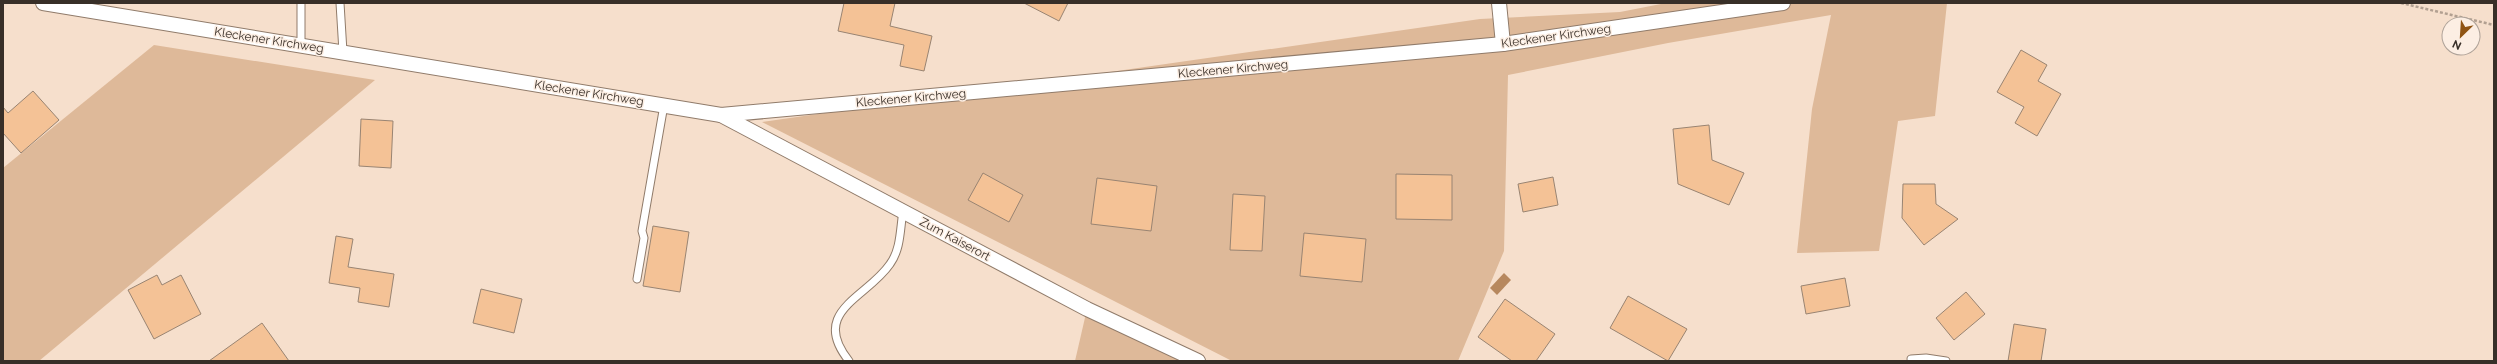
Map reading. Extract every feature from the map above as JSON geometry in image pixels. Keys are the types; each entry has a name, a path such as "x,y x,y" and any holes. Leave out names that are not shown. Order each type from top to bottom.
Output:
{"street":[{"name":"Kleckener Kirchweg","path":"43,3 721,115 1503,44 1783,3"},
{"path":"1499,3 1503,44"},
{"name":"Zum Kaiserort","path":"721,115 1087,309 1194,360"}],"lane":[{"path":"301,3 301,45"},
{"path":"340,3 343,52"},
{"path":"637,280 644,238 642,231 664,105"},
{"path":"849,361 836,338 836,321 843,308 890,264 899,245 903,211"},
{"path":"1911,359 1931,358 1946,361"}],"path":[{"path":"2401,3 2494,25"}],"shaded area":[{"path":"1666,3 1947,3 1935,116 1898,121 1879,251 1797,253 1812,109 1831,15 1668,43 1508,75 1504,251 1458,361 1232,361 762,122 1480,19 1620,12"},
{"path":"154,45 375,80 39,361 3,361 3,168"},
{"path":"1504,273 1511,280 1497,295 1490,288"},
{"path":"1087,309 1192,361 1075,361"}],"building":[{"path":"844,3 895,3 890,26 932,36 924,71 900,66 904,45 838,31"},
{"path":"1024,3 1068,3 1059,21"},
{"path":"2021,50 2047,65 2038,81 2061,94 2037,136 2015,123 2024,107 1997,92"},
{"path":"33,91 59,120 21,153 3,133 3,107 8,113"},
{"path":"361,119 393,121 391,168 359,166"},
{"path":"1709,125 1712,160 1744,173 1729,205 1678,184 1673,129"},
{"path":"983,173 1023,195 1009,222 968,200"},
{"path":"1396,174 1452,175 1452,220 1396,219"},
{"path":"1553,177 1558,205 1523,212 1518,184"},
{"path":"1097,178 1157,186 1151,231 1091,224"},
{"path":"1903,184 1935,184 1936,204 1958,219 1924,245 1902,218"},
{"path":"1233,194 1265,196 1262,251 1230,250"},
{"path":"653,226 689,232 680,292 643,286"},
{"path":"1304,233 1366,239 1362,282 1300,276"},
{"path":"336,236 353,239 348,267 394,274 389,307 358,302 360,288 329,283"},
{"path":"157,275 162,285 181,275 201,314 154,339 128,290"},
{"path":"1845,278 1850,306 1806,314 1801,286"},
{"path":"481,289 522,299 514,333 473,323"},
{"path":"1966,292 1985,314 1954,340 1936,318"},
{"path":"1628,296 1687,329 1668,361 1610,328"},
{"path":"1505,299 1555,334 1536,361 1512,361 1478,337"},
{"path":"262,323 289,361 209,361"},
{"path":"2014,324 2046,329 2041,361 2008,361"}]}
